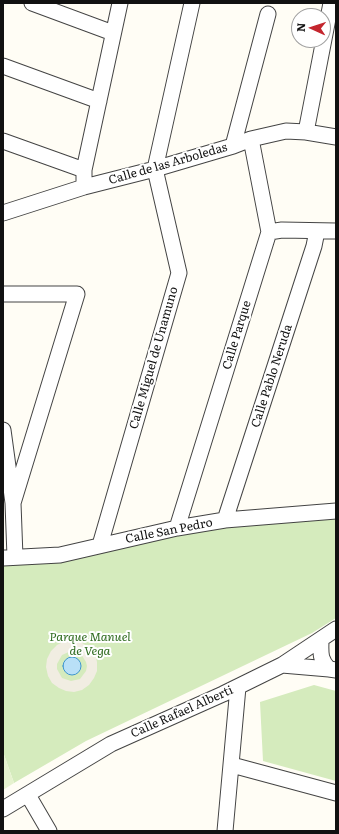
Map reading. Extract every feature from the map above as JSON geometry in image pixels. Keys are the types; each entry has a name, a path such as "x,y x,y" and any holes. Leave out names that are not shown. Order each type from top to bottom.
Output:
{"street":[{"path":"32,3 113,33"},
{"path":"84,187 84,170 120,3"},
{"path":"155,169 192,3"},
{"path":"306,132 331,3"},
{"path":"233,146 268,14"},
{"path":"3,66 99,101"},
{"name":"Calle de las Arboledas","path":"3,213 84,187 155,169 233,146 251,139 286,131 306,132 336,137"},
{"name":"Calle Parque","path":"177,528 269,232 251,139"},
{"path":"3,141 84,170"},
{"name":"Calle Miguel de Unamuno","path":"100,545 179,273 155,169"},
{"path":"269,232 282,230 336,231"},
{"name":"Calle Pablo Neruda","path":"225,520 314,246 317,231"},
{"path":"3,294 77,294 13,503"},
{"path":"3,430 13,503 9,558"},
{"name":"Calle San Pedro","path":"9,558 60,554 177,528 225,520 336,511"},
{"name":"Calle Rafael Alberti","path":"3,809 111,744 238,687 282,665 336,629"},
{"path":"321,639 321,658 323,663 333,670"},
{"path":"282,665 333,670"},
{"path":"225,831 238,687"},
{"path":"232,765 336,793"},
{"path":"28,795 49,831"},
{"name":"Calle Rafael Alberti","path":"3,814 28,795"}],"green space":[{"name":"Parque Manuel de Vega","path":"336,514 336,618 312,633 86,741 14,783 3,752 3,563 69,561 191,531"},
{"path":"314,685 336,691 336,781 263,761 260,702"},
{"path":"3,752 14,783 3,790"}],"shaded area":[{"path":"65,641 74,641 89,647 95,654 97,671 89,685 82,690 74,692 66,691 52,683 48,676 46,667 47,659 51,651 57,645","holes":["71,651 81,654 87,666 86,671 80,679 71,681 62,678 57,669 57,664 62,655"]}],"water":[{"path":"72,657 78,660 81,666 78,672 72,675 66,672 63,666 66,660"}]}
